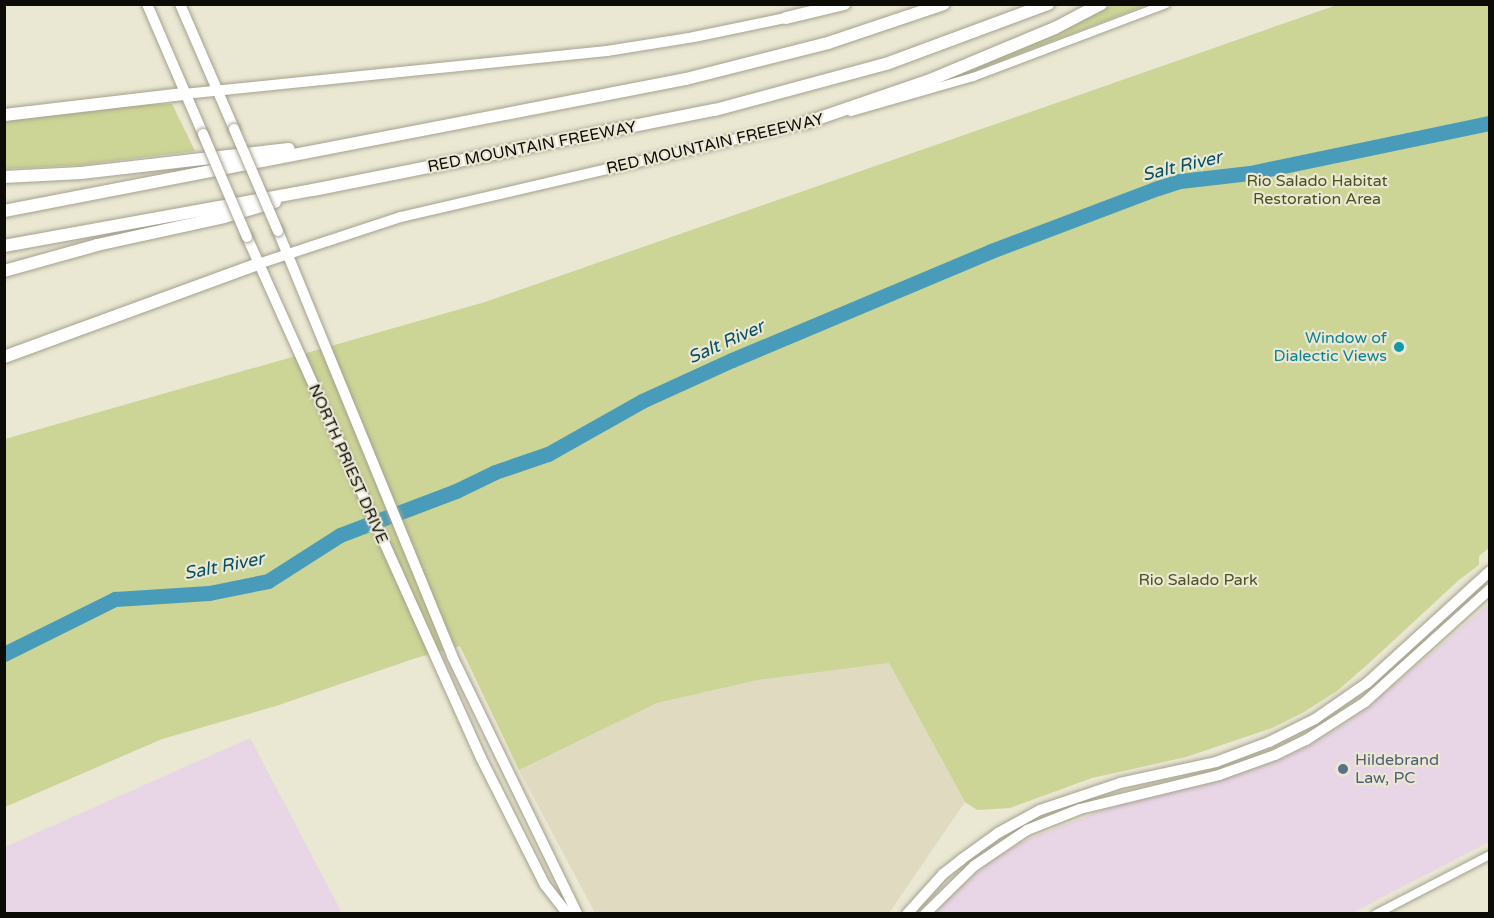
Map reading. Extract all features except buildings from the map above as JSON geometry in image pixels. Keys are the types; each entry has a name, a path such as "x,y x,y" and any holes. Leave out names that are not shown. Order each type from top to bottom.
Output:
{"highway":[{"path":"786,18 844,4"},
{"path":"4,211 686,79 828,43 944,4"},
{"name":"RED MOUNTAIN FREEWAY","path":"4,246 313,190 647,125 762,99 886,64 1048,4"},
{"path":"805,123 930,80 1055,28 1101,4"},
{"path":"4,115 184,94"},
{"path":"4,177 81,173 353,142"},
{"path":"4,271 97,245 224,218 313,190"},
{"path":"4,357 258,264"},
{"path":"4,352 57,336"}],"main road":[{"name":"NORTH PRIEST DRIVE","path":"147,4 286,328 436,660 545,885 568,914"},
{"name":"NORTH PRIEST DRIVE","path":"180,4 315,318 380,484 452,656 577,914"},
{"path":"184,94 578,55 684,39 786,18"},
{"name":"RED MOUNTAIN FREEEWAY","path":"258,264 401,218 805,123"},
{"path":"908,914 943,874 962,859 998,833 1040,810 1109,786 1216,762 1294,730 1349,696 1490,571"},
{"path":"925,914 974,866 1027,830 1080,809 1219,775 1290,748 1347,715 1384,686 1490,589"},
{"path":"1216,762 1219,775"}],"street":[{"path":"786,18 826,4"},
{"name":"RED MOUNTAIN FREEEWAY","path":"805,123 889,103 973,77 1166,4"},
{"path":"1376,914 1490,855"}],"shaded area":[{"path":"1489,604 1489,842 1352,913 935,914 953,893 997,856 1028,839 1122,803 1209,782 1279,760 1306,747 1348,722"},
{"path":"889,663 965,802 889,913 595,913 519,770 657,703 758,680"},
{"path":"250,738 342,913 5,913 5,847"}],"green space":[{"path":"1112,5 1147,5 953,79 1042,39"},
{"name":"Rio Salado Habitat Restoration Area","path":"1337,5 1489,5 1489,548 1479,556 1479,565 1460,579 1367,665 1337,691 1304,712 1272,728 1186,757 1092,778 1010,808 977,810 965,802 889,663 758,680 657,703 519,770 460,646 416,658 276,706 162,739 5,807 5,439 485,302"},
{"path":"172,104 195,151 82,165 5,169 4,121 135,105"}],"waterway":[{"name":"Salt River","path":"4,654 115,599 209,593 268,581 340,535 456,491 495,472 548,454 642,401 732,360 991,251 1158,188 1180,181 1250,173 1490,123"}],"place":[{"name":"Window of Dialectic Views","path":"1399,347"},
{"name":"Hildebrand Law, PC","path":"1343,769"}],"park label":[{"name":"Rio Salado Park","path":"1198,580"}]}
